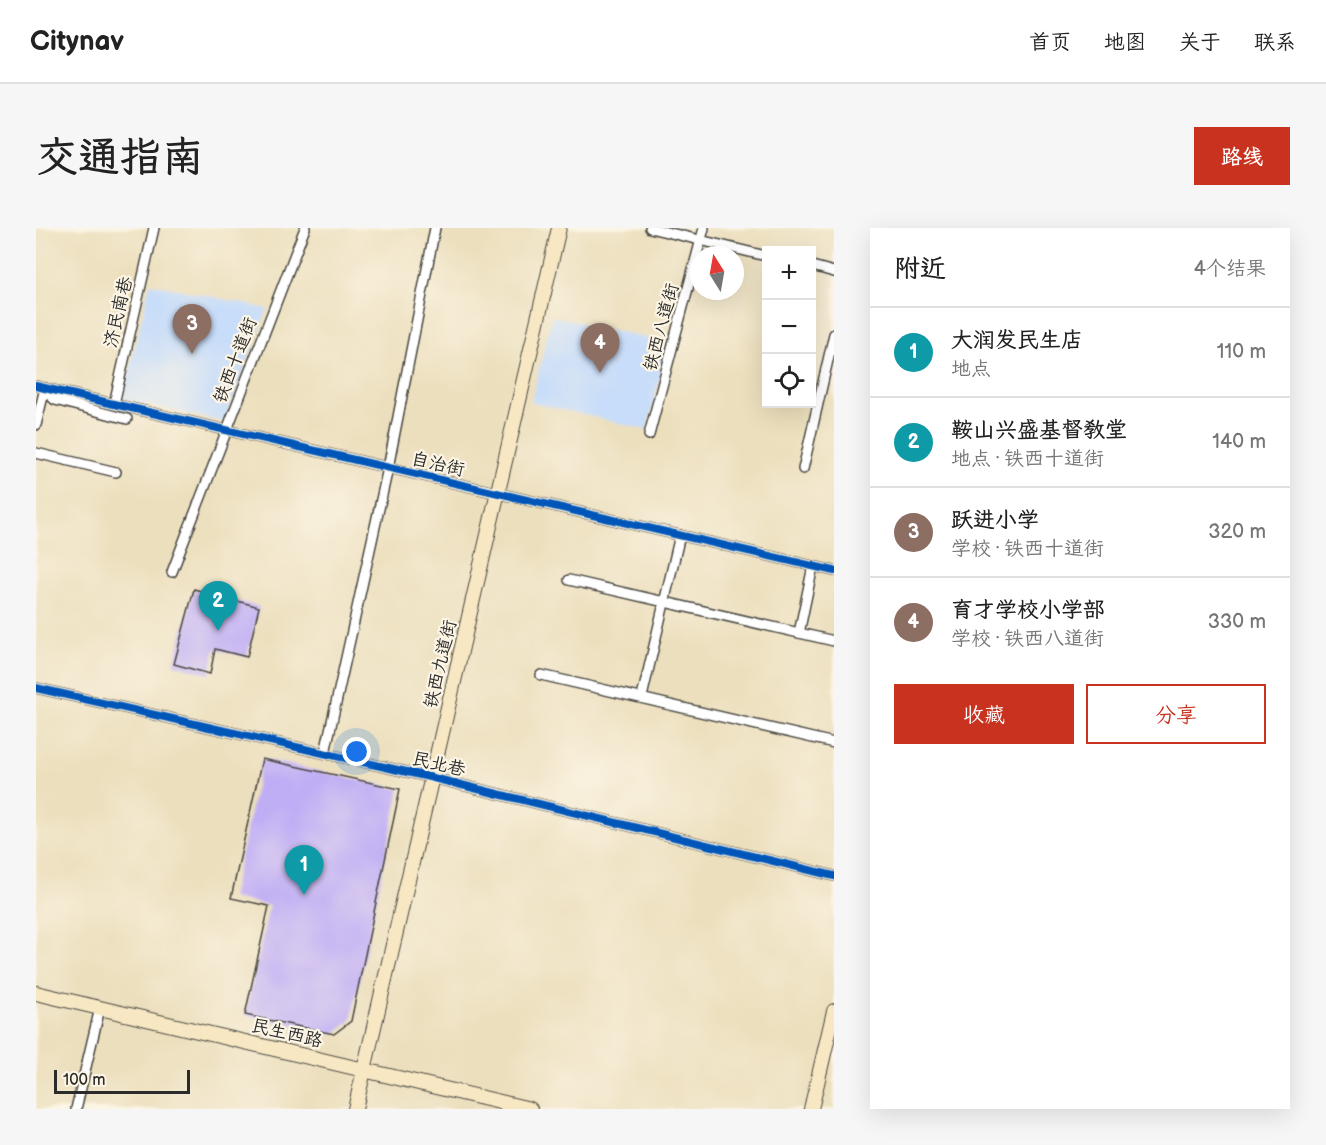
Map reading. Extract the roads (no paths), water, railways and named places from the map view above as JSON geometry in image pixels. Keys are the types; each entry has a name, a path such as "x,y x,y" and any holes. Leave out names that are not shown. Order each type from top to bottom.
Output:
{"main road":[{"name":"铁西九道街","path":"355,1109 559,228"},
{"name":"民生西路","path":"36,993 363,1070 490,1104 530,1109"},
{"path":"811,1109 834,1011"}],"street":[{"name":"济民南巷","path":"114,404 154,228"},
{"name":"铁西十道街","path":"171,572 305,228"},
{"path":"325,753 388,468 435,228"},
{"path":"650,228 762,255"},
{"name":"铁西八道街","path":"649,435 704,228"},
{"path":"816,267 834,272"},
{"path":"803,469 834,334"},
{"name":"自治街","path":"42,388 834,571"},
{"path":"42,388 55,400 127,419"},
{"path":"36,425 42,388"},
{"path":"36,453 116,472"},
{"path":"642,697 680,535"},
{"path":"799,633 813,566"},
{"path":"569,580 834,640"},
{"path":"541,675 834,743"},
{"name":"民北巷","path":"36,688 432,777 834,876"},
{"path":"76,1109 100,1008"}],"place":[{"name":"跃进小学","path":"192,354"},
{"name":"育才学校小学部","path":"600,373"},
{"name":"鞍山兴盛基督教堂","path":"218,631"},
{"name":"大润发民生店","path":"304,895"}]}
